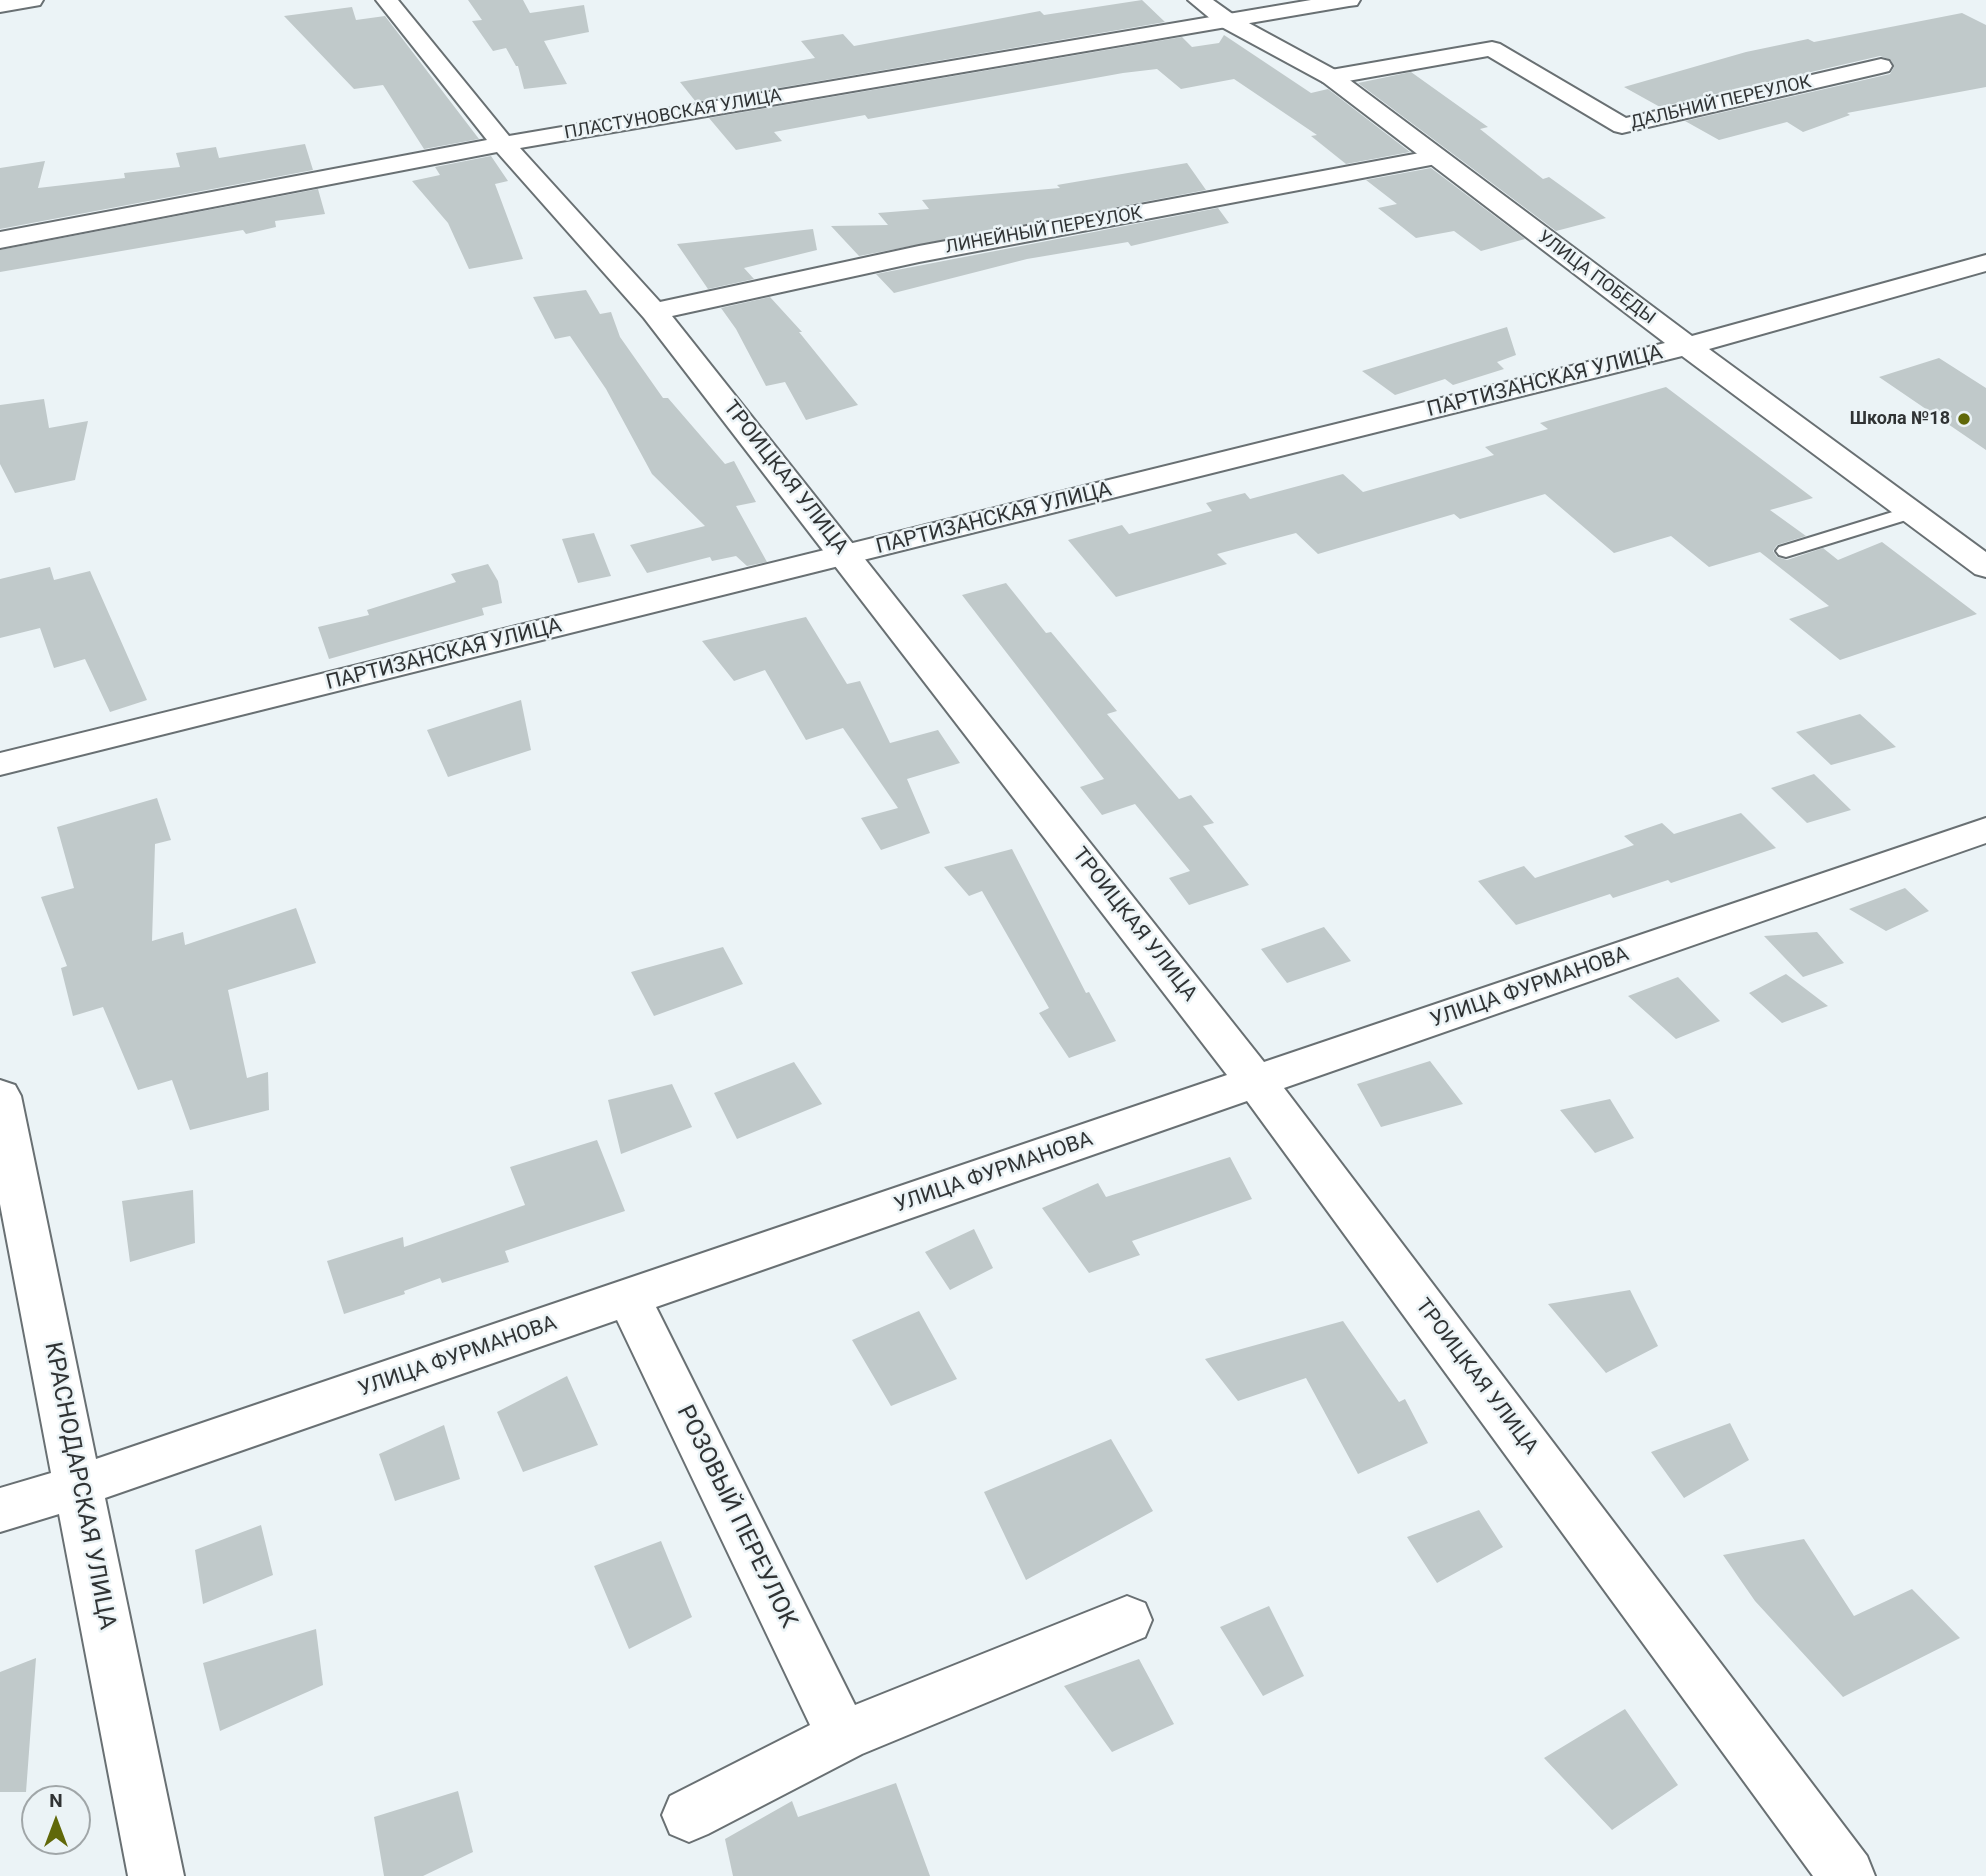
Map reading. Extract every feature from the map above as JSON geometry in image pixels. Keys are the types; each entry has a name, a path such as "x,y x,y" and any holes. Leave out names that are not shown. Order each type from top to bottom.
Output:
{"street":[{"path":"0,5 33,0"},
{"name":"ТРОИЦКАЯ УЛИЦА","path":"387,0 503,144 654,312 1257,1083 1847,1876"},
{"name":"УЛИЦА ПОБЕДЫ","path":"1199,0 1226,20 1331,77 1687,346 1986,567"},
{"name":"ПЛАСТУНОВСКАЯ УЛИЦА","path":"0,240 503,144 1349,0"},
{"name":"ДАЛЬНИЙ ПЕРЕУЛОК","path":"1331,77 1492,49 1622,126 1881,66"},
{"name":"ЛИНЕЙНЫЙ ПЕРЕУЛОК","path":"654,312 919,254 1436,157"},
{"name":"ПАРТИЗАНСКАЯ УЛИЦА","path":"0,764 1687,346 1986,263"},
{"name":"УЛИЦА ФУРМАНОВА","path":"0,1510 79,1486 1257,1083 1986,830"},
{"name":"КРАСНОДАРСКАЯ УЛИЦА","path":"0,1096 156,1876"},
{"name":"РОЗОВЫЙ ПЕРЕУЛОК","path":"629,1298 843,1737"},
{"path":"689,1815 843,1737 1127,1620"}],"lane":[{"path":"1786,551 1912,512"}],"building":[{"path":"468,0 523,0 530,13 584,5 589,32 544,41 567,84 524,89 518,66 506,48 493,51 472,21 482,20"},
{"path":"1142,0 1165,22 696,102 680,82 815,58 801,41 843,34 854,46 1040,11 1044,15"},
{"path":"352,7 356,20 385,16 479,139 424,149 383,85 354,89 284,16"},
{"path":"1962,13 1986,25 1986,87 1847,113 1850,115 1803,132 1787,122 1719,140 1685,121 1890,74 1894,67 1891,60 1880,56 1660,107 1624,87 1746,52 1808,39 1814,42"},
{"path":"1224,35 1311,93 1328,89 1410,152 1346,164 1311,136 1317,135 1234,79 1181,89 1157,69 868,119 865,115 774,132 782,141 736,150 709,118 1182,37 1192,47 1219,43"},
{"path":"1411,72 1488,127 1480,129 1543,179 1549,177 1606,218 1556,231 1358,83"},
{"path":"305,144 313,170 0,229 0,168 45,161 38,188 125,178 124,173 180,167 176,153 216,147 219,158"},
{"path":"491,156 508,181 495,184 523,259 469,269 448,223 412,181 440,175 435,167"},
{"path":"1187,163 1206,190 859,256 831,226 888,225 878,213 929,209 922,200 1060,188 1057,185"},
{"path":"1431,168 1525,239 1481,251 1454,231 1416,238 1378,208 1397,204 1366,180"},
{"path":"318,189 325,214 275,221 276,227 246,234 243,230 0,272 0,250"},
{"path":"1218,208 1229,223 1131,246 1128,242 1027,259 894,293 876,274"},
{"path":"813,229 817,250 744,268 754,279 708,289 677,244"},
{"path":"586,290 600,314 611,312 620,337 663,398 668,398 725,464 734,461 756,502 736,506 767,562 747,566 736,556 712,561 710,557 647,573 630,545 705,526 652,474 606,389 570,336 555,339 533,297"},
{"path":"770,297 802,332 799,332 858,405 806,420 785,382 766,386 736,329 721,308"},
{"path":"1507,327 1516,355 1497,362 1504,369 1453,385 1445,379 1395,395 1362,371"},
{"name":"Школа №18","path":"1939,358 1986,388 1986,450 1879,377"},
{"path":"1666,387 1813,498 1770,510 1806,536 1777,545 1773,551 1777,557 1787,560 1823,548 1838,560 1882,542 1977,614 1840,660 1789,619 1829,606 1760,552 1709,567 1671,536 1614,553 1545,494 1460,519 1454,514 1318,554 1296,533 1217,554 1227,564 1116,597 1068,540 1122,525 1129,534 1212,511 1206,503 1245,493 1250,499 1343,474 1363,492 1494,455 1485,447 1548,429 1540,423"},
{"path":"44,399 49,428 88,421 75,480 15,493 0,464 0,405"},
{"path":"594,533 611,576 578,583 562,539"},
{"path":"488,564 498,581 502,603 482,608 484,615 329,659 318,627 369,615 367,610 456,582 451,574"},
{"path":"50,567 54,580 90,571 147,700 110,712 85,659 54,668 40,628 0,638 0,579"},
{"path":"1006,583 1046,633 1051,632 1117,711 1107,714 1179,799 1191,795 1214,823 1203,826 1249,885 1189,905 1169,878 1190,871 1135,804 1102,815 1080,787 1104,779 962,595"},
{"path":"806,617 847,684 860,681 890,743 938,730 960,763 907,779 930,833 881,850 861,818 898,808 843,728 806,740 765,670 734,681 702,641"},
{"path":"521,700 531,750 448,777 427,730"},
{"path":"1860,714 1896,747 1831,765 1796,732"},
{"path":"1814,774 1851,810 1807,823 1771,788"},
{"path":"157,798 171,840 155,844 152,941 183,932 185,945 296,908 316,963 228,990 247,1078 268,1072 269,1110 190,1130 172,1080 138,1090 103,1007 73,1016 61,968 67,966 41,897 74,888 57,827"},
{"path":"1741,813 1776,848 1671,883 1668,880 1613,898 1610,894 1516,925 1478,881 1524,866 1535,878 1634,845 1624,836 1662,823 1674,834"},
{"path":"1012,849 1086,993 1089,992 1116,1041 1069,1058 1039,1013 1049,1008 982,891 969,896 944,867"},
{"path":"1905,888 1929,911 1886,931 1849,909"},
{"path":"1324,927 1351,961 1287,983 1261,949"},
{"path":"1817,932 1844,963 1803,977 1764,936"},
{"path":"723,947 743,984 654,1016 631,972"},
{"path":"1786,974 1828,1006 1782,1023 1749,993"},
{"path":"1678,977 1720,1021 1676,1039 1628,996"},
{"path":"1430,1061 1463,1104 1381,1127 1357,1084"},
{"path":"794,1062 822,1104 737,1139 714,1093"},
{"path":"672,1084 692,1127 621,1154 608,1100"},
{"path":"1610,1099 1634,1138 1595,1153 1560,1110"},
{"path":"597,1140 625,1211 505,1251 509,1262 442,1283 440,1278 404,1291 405,1294 344,1314 327,1261 403,1237 404,1247 525,1205 510,1167"},
{"path":"1230,1157 1252,1199 1132,1241 1140,1255 1089,1273 1042,1208 1098,1183 1106,1197"},
{"path":"193,1190 195,1243 130,1262 122,1201"},
{"path":"974,1229 993,1268 950,1290 925,1252"},
{"path":"1630,1290 1658,1346 1606,1373 1548,1304"},
{"path":"919,1311 957,1379 891,1406 852,1340"},
{"path":"1343,1321 1399,1402 1405,1399 1428,1443 1358,1474 1306,1378 1238,1401 1205,1359"},
{"path":"567,1376 598,1445 523,1472 497,1412"},
{"path":"1730,1423 1749,1460 1684,1498 1651,1452"},
{"path":"444,1425 460,1479 395,1501 379,1454"},
{"path":"1111,1439 1153,1511 1026,1580 984,1492"},
{"path":"1479,1510 1503,1547 1437,1583 1407,1537"},
{"path":"261,1525 273,1575 203,1604 195,1550"},
{"path":"1804,1539 1854,1616 1912,1589 1960,1638 1843,1697 1755,1601 1723,1555"},
{"path":"661,1541 692,1617 629,1649 594,1566"},
{"path":"1269,1606 1304,1676 1263,1696 1220,1627"},
{"path":"316,1629 323,1685 220,1731 203,1663"},
{"path":"36,1658 27,1785 21,1785 21,1792 0,1792 0,1672"},
{"path":"1139,1659 1174,1724 1112,1752 1064,1686"},
{"path":"1625,1709 1678,1785 1612,1830 1544,1758"},
{"path":"896,1783 930,1876 733,1876 725,1839 792,1801 798,1817"},
{"path":"458,1791 473,1852 423,1876 384,1876 374,1817"}],"place":[{"name":"Школа №18","path":"1964,419"}]}
